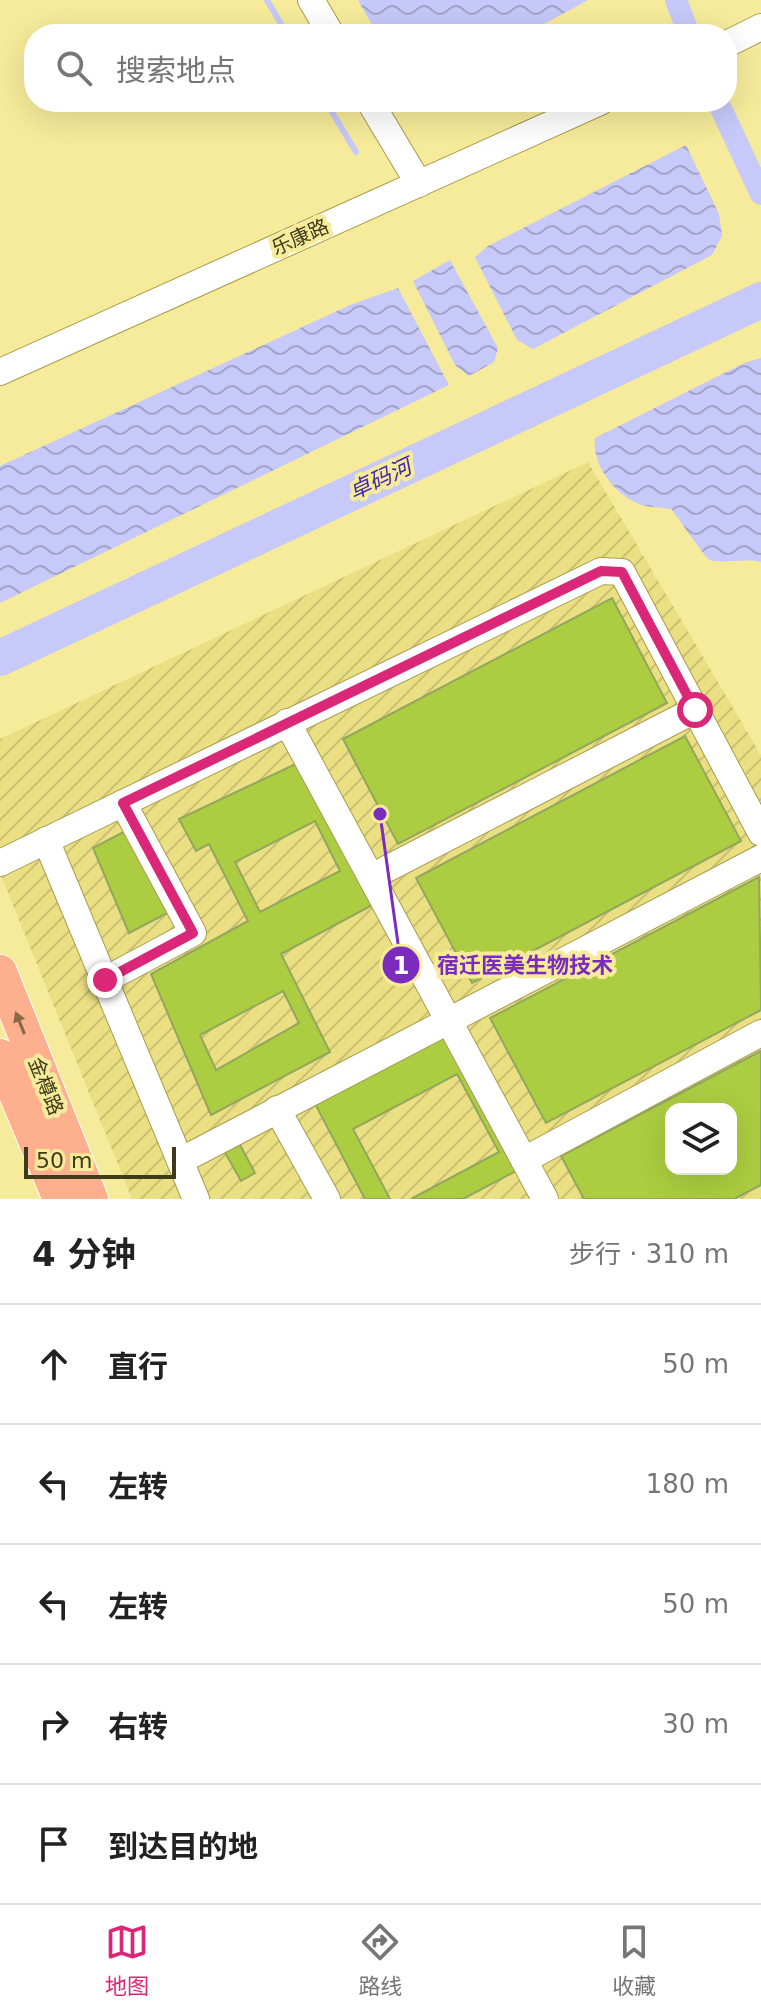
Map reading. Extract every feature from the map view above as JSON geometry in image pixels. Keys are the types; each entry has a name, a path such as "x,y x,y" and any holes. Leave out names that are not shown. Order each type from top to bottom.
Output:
{"main road":[{"name":"金樽路","path":"0,972 91,1199"},
{"name":"金樽路","path":"0,1056 60,1199"}],"street":[{"path":"311,0 325,24"},
{"path":"737,39 761,27"},
{"path":"376,112 419,184"},
{"name":"乐康路","path":"0,372 578,112"},
{"path":"0,863 601,571 622,572 761,833"},
{"path":"371,877 695,710"},
{"path":"287,722 524,1160 539,1197"},
{"path":"105,980 193,933 123,803"},
{"path":"46,840 196,1199"},
{"path":"180,1161 761,858"},
{"path":"524,1160 761,1033"},
{"path":"277,1109 327,1199"}],"shaded area":[{"path":"588,462 761,755 761,1199 132,1199 0,873 0,739"}],"water":[{"path":"358,0 588,0 544,24 371,24"},
{"path":"686,145 719,214 722,236 712,255 533,349 517,340 475,257 488,246"},
{"path":"450,260 498,348 494,362 469,376 455,365 413,281"},
{"path":"398,288 449,385 0,603 0,466 350,305"},
{"path":"761,358 761,562 710,560 671,509 639,504 613,486 597,458 595,438 744,363"}],"building":[{"path":"612,598 667,703 398,844 343,739"},
{"path":"685,736 741,841 472,983 416,878"},
{"path":"300,762 376,903 281,954 330,1052 211,1115 151,974 248,921 209,844 196,851 179,819","holes":["315,821 340,871 260,912 235,862","283,991 299,1023 216,1070 200,1035"]},
{"path":"129,829 173,910 129,933 93,848"},
{"path":"759,877 761,1010 546,1123 490,1018"},
{"path":"443,1033 518,1170 463,1199 411,1199 499,1152 457,1074 353,1129 390,1199 365,1199 313,1100"},
{"path":"761,1051 761,1185 734,1199 584,1199 561,1156"},
{"path":"238,1141 255,1173 241,1181 223,1149"}],"waterway":[{"path":"267,0 281,24"},
{"path":"676,0 685,24"},
{"path":"332,112 356,152"},
{"path":"723,112 761,194"},
{"name":"卓码河","path":"0,658 761,300"}],"place":[{"name":"宿迁医美生物技术","path":"380,814"}],"route":[{"path":"105,980 193,933 123,803 601,571 622,572 695,710"}]}
